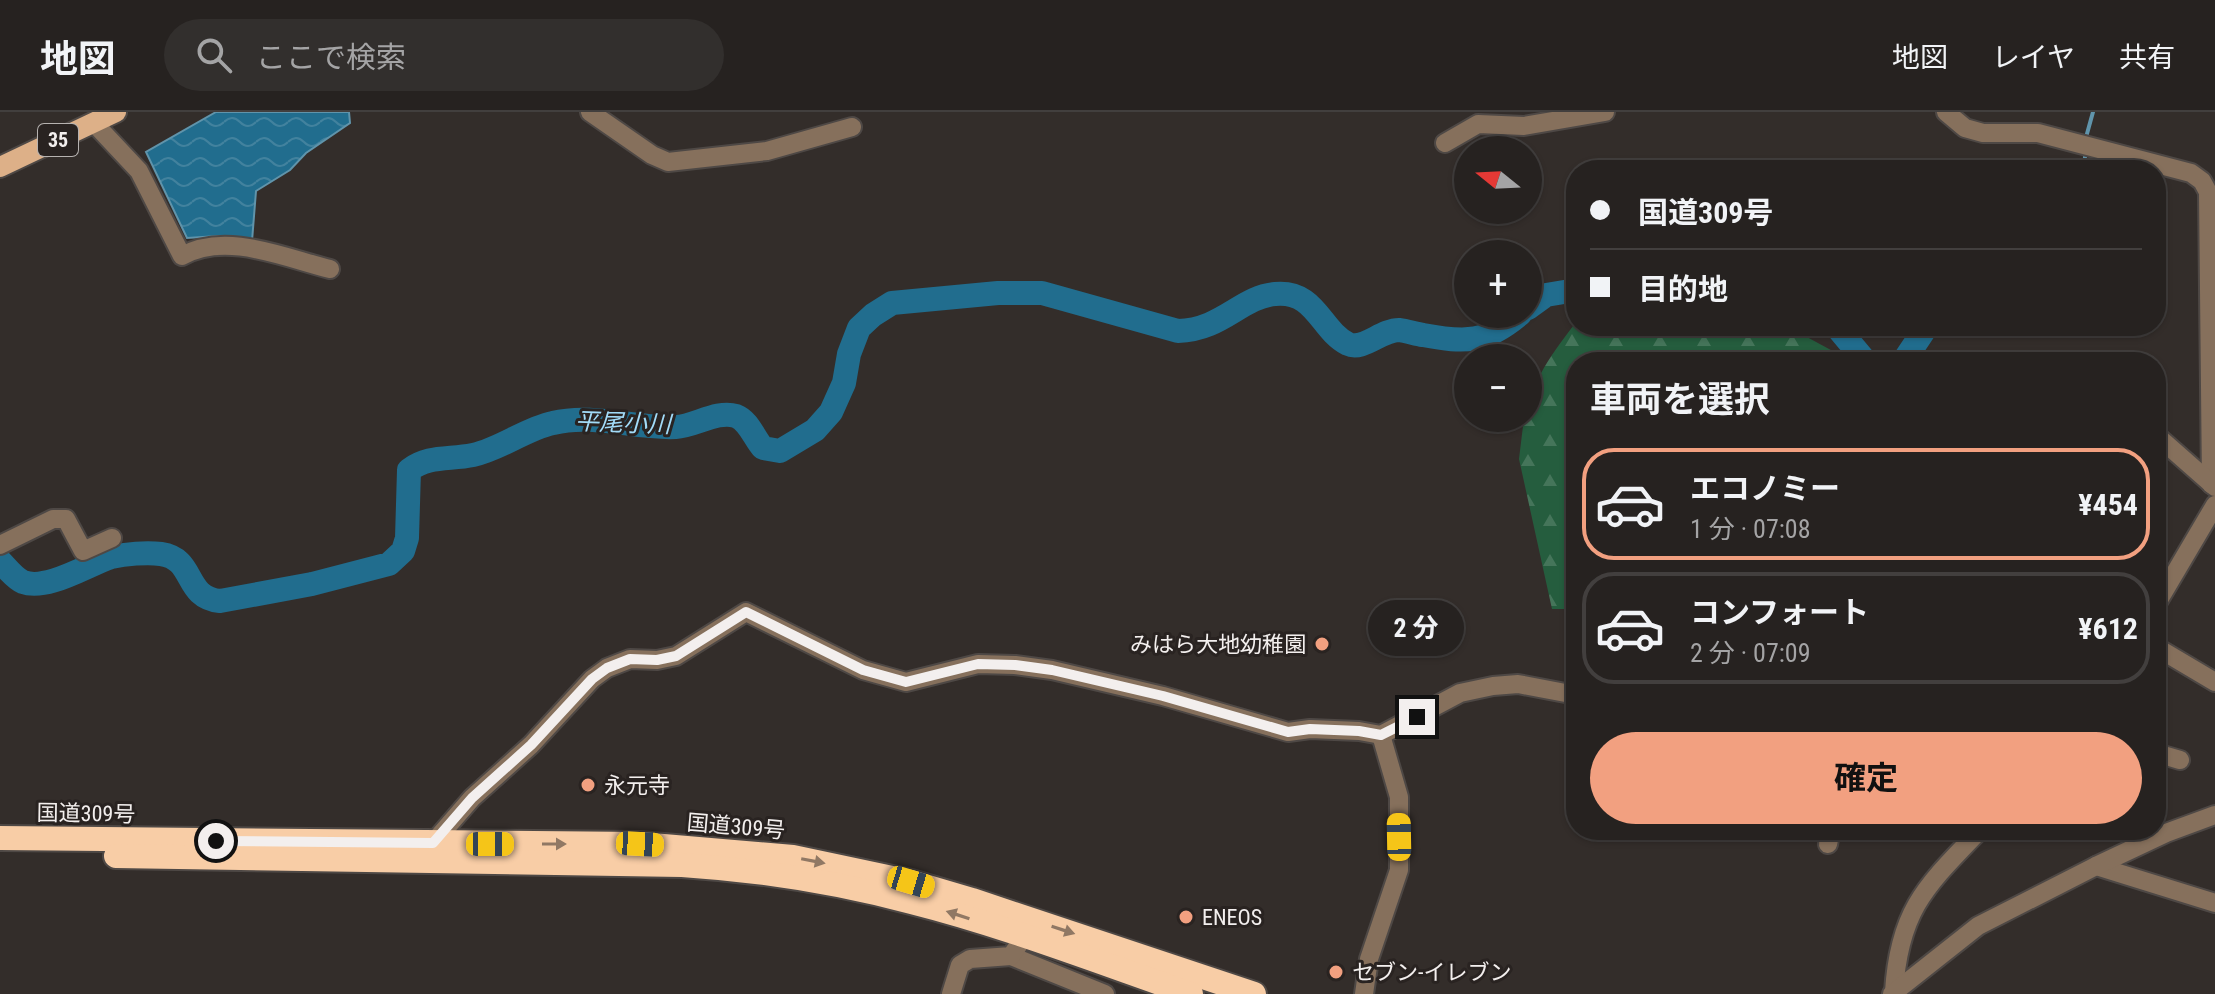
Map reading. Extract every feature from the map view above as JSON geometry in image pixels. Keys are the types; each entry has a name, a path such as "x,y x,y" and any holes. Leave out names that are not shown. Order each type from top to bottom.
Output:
{"highway":[{"name":"国道309号","path":"0,838 433,852 728,868 807,878 909,901 1018,946 1191,994"},
{"name":"国道309号","path":"0,855 433,852 640,844 793,857 897,878 972,900 1254,994"}],"main road":[{"name":"35","path":"0,167 116,112"}],"street":[{"path":"590,112 652,155 668,162 767,151 852,127"},
{"path":"1445,143 1478,124 1524,126 1605,112"},
{"path":"1946,112 1965,128 1983,133 2038,133 2139,160"},
{"path":"94,123 139,171 182,256 196,248 221,245 246,248 330,269"},
{"path":"2166,167 2191,173 2202,181 2208,192 2213,264 2213,485"},
{"path":"2166,444 2213,485"},
{"path":"2166,588 2215,505"},
{"path":"0,545 53,519 66,519 83,551 112,538"},
{"path":"433,852 472,798 531,745 592,679 607,668 630,659 657,660 676,656 746,612 863,670 906,682 978,664 1015,665 1052,670 1163,696 1288,732 1310,729 1381,735 1460,693 1493,686 1518,684 1566,693"},
{"path":"2166,653 2215,682"},
{"path":"1364,994 1369,959 1399,870 1399,797 1381,735"},
{"path":"2166,756 2180,760"},
{"path":"2166,833 2215,815"},
{"path":"1893,993 1903,934 1912,911 1926,887 1971,840"},
{"path":"1893,993 1978,926 2151,840"},
{"path":"2096,866 2215,903"},
{"path":"951,994 960,965 970,959 1018,946 1105,994"}],"green space":[{"path":"1566,336 1805,336 1835,352 1566,352 1566,609 1552,609 1519,459 1522,432 1542,432 1542,372"}],"water":[{"path":"216,112 349,112 350,123 306,153 290,170 256,191 252,241 218,236 187,238 146,152"}],"waterway":[{"path":"2085,141 2093,112"},
{"path":"2084,160 2085,149"},
{"name":"平尾小川","path":"1542,298 1566,292"},
{"name":"平尾小川","path":"0,561 20,580 33,584 67,576 111,557 161,554 180,563 200,593 220,601 312,584 389,564 403,551 407,538 409,470 432,460 483,452 553,423 599,420 676,427 729,415 744,422 763,448 780,451 815,430 831,412 844,383 849,354 859,328 892,303 998,293 1042,293 1178,331 1207,325 1263,296 1289,294 1309,304 1339,338 1354,345 1399,330 1464,340 1502,328"},
{"name":"平尾小川","path":"1844,336 1858,352"},
{"name":"平尾小川","path":"1910,352 1920,336"}],"place":[{"name":"みはら大地幼稚園","path":"1322,644"},
{"name":"永元寺","path":"588,785"},
{"name":"ENEOS","path":"1186,917"},
{"name":"セブン-イレブン","path":"1336,972"}],"route":[{"path":"216,841 433,843 472,798 531,745 592,679 607,668 630,659 657,660 676,656 746,612 863,670 906,682 978,664 1015,665 1052,670 1163,696 1288,732 1310,729 1381,735 1417,717"}]}
